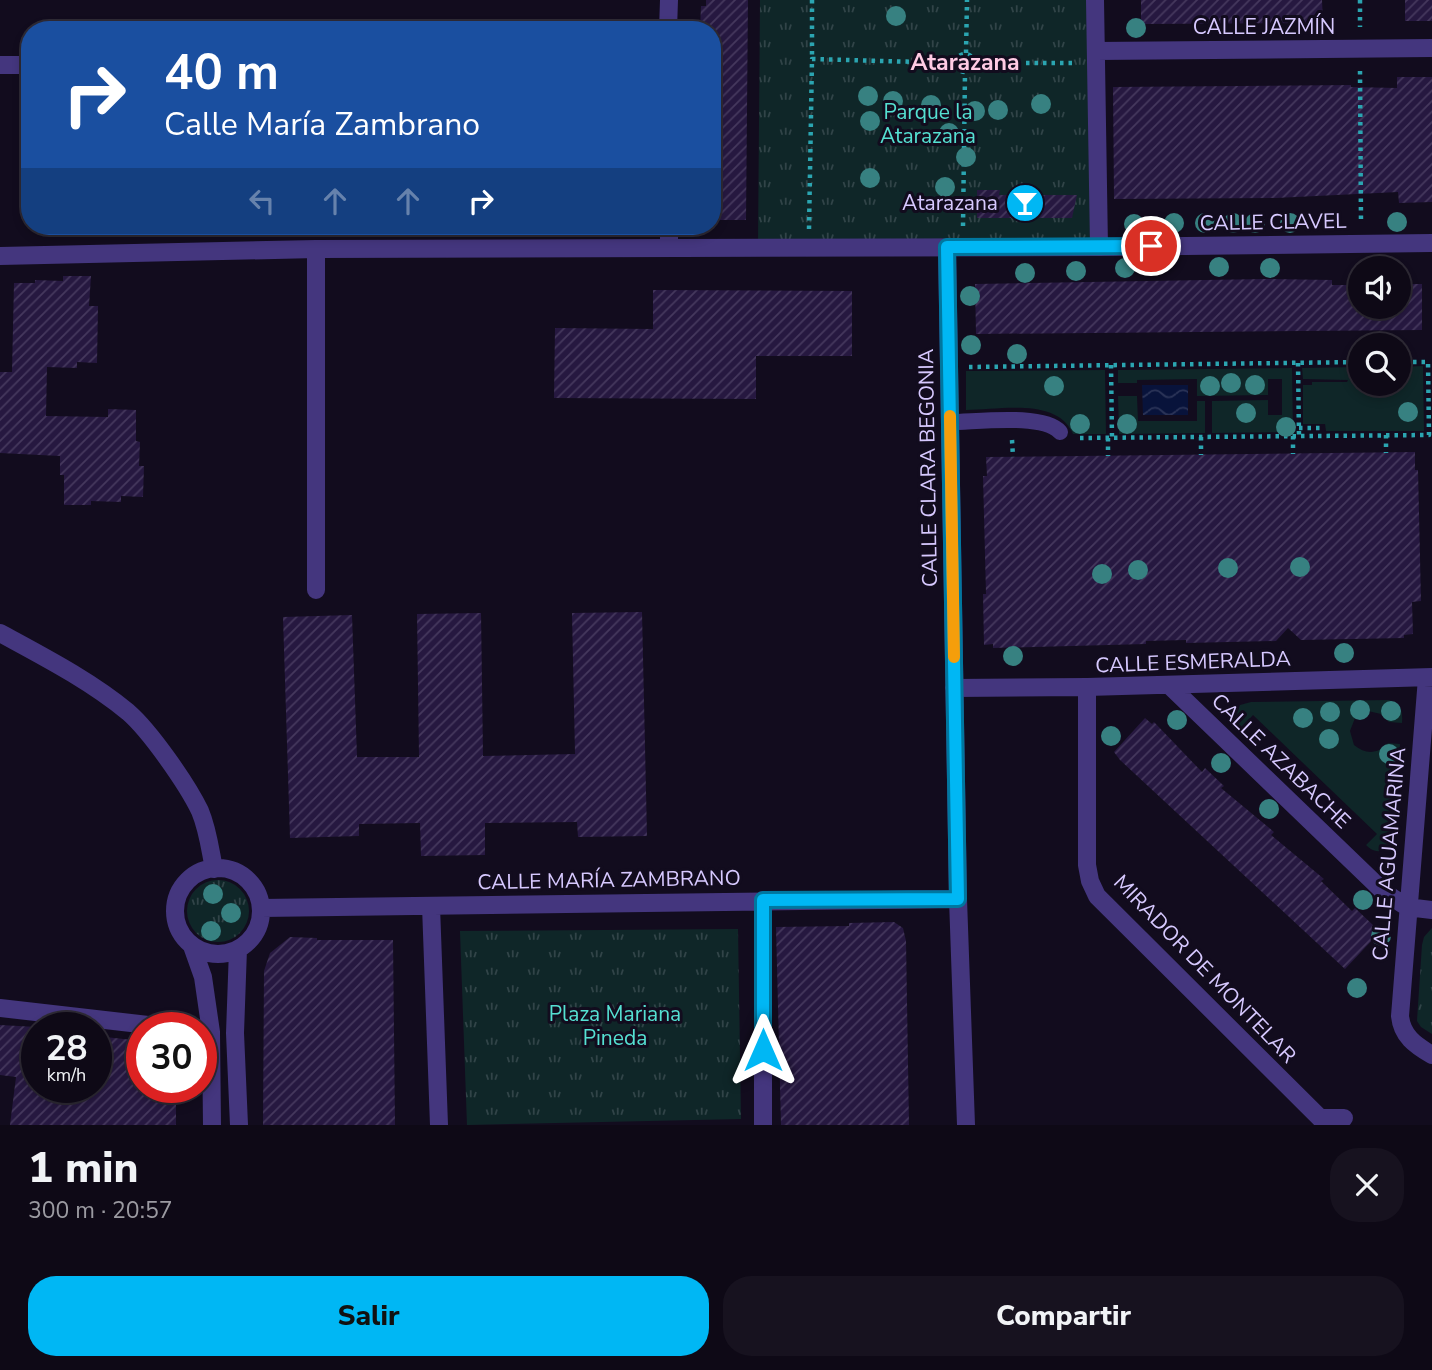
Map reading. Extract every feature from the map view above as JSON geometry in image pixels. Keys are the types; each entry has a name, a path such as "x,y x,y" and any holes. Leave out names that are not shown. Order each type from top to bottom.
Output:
{"street":[{"path":"668,21 669,0"},
{"path":"1095,0 1099,247"},
{"name":"CALLE JAZMÍN","path":"1096,57 1432,48"},
{"path":"0,65 21,65"},
{"path":"669,235 669,247"},
{"name":"CALLE CLAVEL","path":"0,256 316,249 1099,247 1432,243"},
{"name":"CALLE CLARA BEGONIA","path":"955,246 949,367 958,899 966,1125"},
{"path":"316,249 317,590"},
{"path":"0,633 66,668 129,713 170,761 200,811 208,835 214,869"},
{"name":"CALLE ESMERALDA","path":"954,688 1429,678"},
{"name":"CALLE AGUAMARINA","path":"1429,678 1399,1016 1405,1033 1432,1055"},
{"name":"CALLE AZABACHE","path":"1169,685 1384,892 1407,907 1432,910"},
{"name":"MIRADOR DE MONTELAR","path":"1087,687 1087,865 1097,896 1320,1118 1344,1118"},
{"path":"214,869 225,869 246,878 253,887 261,908 256,932 238,950 227,954 202,952 192,946 183,937 174,912 181,888 190,878 214,869"},
{"name":"CALLE MARÍA ZAMBRANO","path":"261,908 958,899"},
{"path":"763,900 763,1125"},
{"path":"431,906 439,1125"},
{"path":"192,946 203,977 205,1012"},
{"path":"238,950 234,1033 239,1125"},
{"path":"0,1008 126,1022"},
{"path":"211,1103 212,1125"}],"lane":[{"path":"950,422 1035,421 1051,425 1064,435"}],"path":[{"path":"808,247 812,0"},
{"path":"965,53 967,0"},
{"path":"1360,0 1361,243"},
{"path":"965,53 972,56 975,63 972,70 965,73 958,69 955,62 958,56 965,53"},
{"path":"975,63 1096,57"},
{"path":"812,59 955,62"},
{"path":"955,246 965,73"},
{"path":"949,367 1348,362"},
{"path":"1064,435 1110,438 1429,435 1428,362 1411,362"},
{"path":"1293,454 1299,429 1298,363"},
{"path":"1108,456 1111,365"},
{"path":"1299,429 1321,428"},
{"path":"1386,435 1386,453"},
{"path":"1201,437 1201,455"},
{"path":"1001,439 1012,439 1013,457"}],"green space":[{"name":"Parque la Atarazana","path":"760,0 1095,0 1099,247 758,247"},
{"path":"1411,366 1423,366 1424,431 1326,431 1325,424 1303,424 1303,385 1348,380 1348,396 1411,396"},
{"path":"1348,367 1348,380 1303,379 1302,368"},
{"path":"1292,368 1293,432 1212,433 1212,401 1268,400 1268,415 1282,415 1282,379 1268,379 1268,395 1197,396 1197,379 1118,383 1118,370"},
{"path":"1105,370 1106,434 1073,434 1065,422 1041,410 966,410 966,371"},
{"path":"1118,396 1137,396 1138,421 1197,421 1197,401 1205,401 1205,433 1119,434"},
{"path":"1389,700 1400,709 1402,723 1389,722 1381,714 1368,711 1355,718 1350,731 1354,745 1367,752 1376,751 1388,743 1400,744 1394,837 1386,848 1379,851 1366,845 1377,834 1253,715 1241,728 1234,715 1240,705 1251,702"},
{"path":"218,880 240,889 249,911 240,933 218,942 196,933 187,911 196,889"},
{"path":"1432,928 1432,1034 1417,1021 1422,945 1424,937"},
{"name":"Plaza Mariana Pineda","path":"738,929 741,1119 467,1125 460,931"}],"water":[{"path":"1142,385 1188,385 1188,415 1143,415"}],"building":[{"path":"706,0 748,0 746,220 721,220 721,21 700,21 701,6 706,6"},
{"path":"1141,0 1322,0 1323,23 1141,24"},
{"path":"1405,0 1432,0 1432,21 1405,21"},
{"path":"1397,77 1432,77 1432,202 1399,203 1398,192 1276,198 1114,199 1113,87 1351,85 1397,88"},
{"name":"Atarazana","path":"977,190 1000,190 999,195 1077,195 1072,218 977,218"},
{"path":"63,276 91,276 89,306 98,306 97,363 77,362 77,368 47,367 46,416 108,417 108,409 136,410 136,441 140,442 139,466 144,466 143,497 121,496 121,502 91,501 91,505 64,505 64,475 60,475 60,456 0,453 0,372 12,372 14,283 35,283 35,280 63,281"},
{"path":"1332,280 1332,285 1348,285 1348,319 1411,319 1411,284 1422,284 1422,330 976,334 975,284"},
{"path":"653,290 852,291 852,356 756,356 756,399 554,398 555,328 653,329"},
{"path":"1415,452 1415,470 1418,470 1421,601 1412,602 1413,634 1404,635 1404,638 1301,640 1288,628 1276,641 1186,643 1186,640 1146,641 1146,644 993,648 993,644 984,645 983,594 986,594 983,476 987,476 986,457"},
{"path":"642,612 647,836 578,837 577,822 485,823 485,855 421,856 420,823 359,824 359,836 290,838 283,617 352,615 357,757 419,757 417,614 481,613 483,756 575,754 572,613"},
{"path":"1145,718 1152,724 1154,722 1202,772 1205,768 1224,786 1221,788 1274,832 1271,835 1324,879 1321,881 1352,911 1355,908 1374,926 1372,928 1378,934 1345,969 1120,760 1114,752"},
{"path":"894,922 903,928 906,941 909,1125 781,1125 776,927"},
{"path":"290,937 317,940 393,940 395,1125 263,1125 264,971 270,953"},
{"path":"0,1025 21,1026 21,1103 112,1103 112,1038 126,1039 126,1103 176,1103 176,1125 10,1125 16,1077 0,1075"}],"slow traffic":[{"path":"950,416 954,657"}],"place":[{"name":"Atarazana","path":"1025,203"}],"district":[{"name":"Atarazana","path":"965,62"}],"route":[{"path":"763,1050 763,900 958,899 947,247 1151,246"}]}
